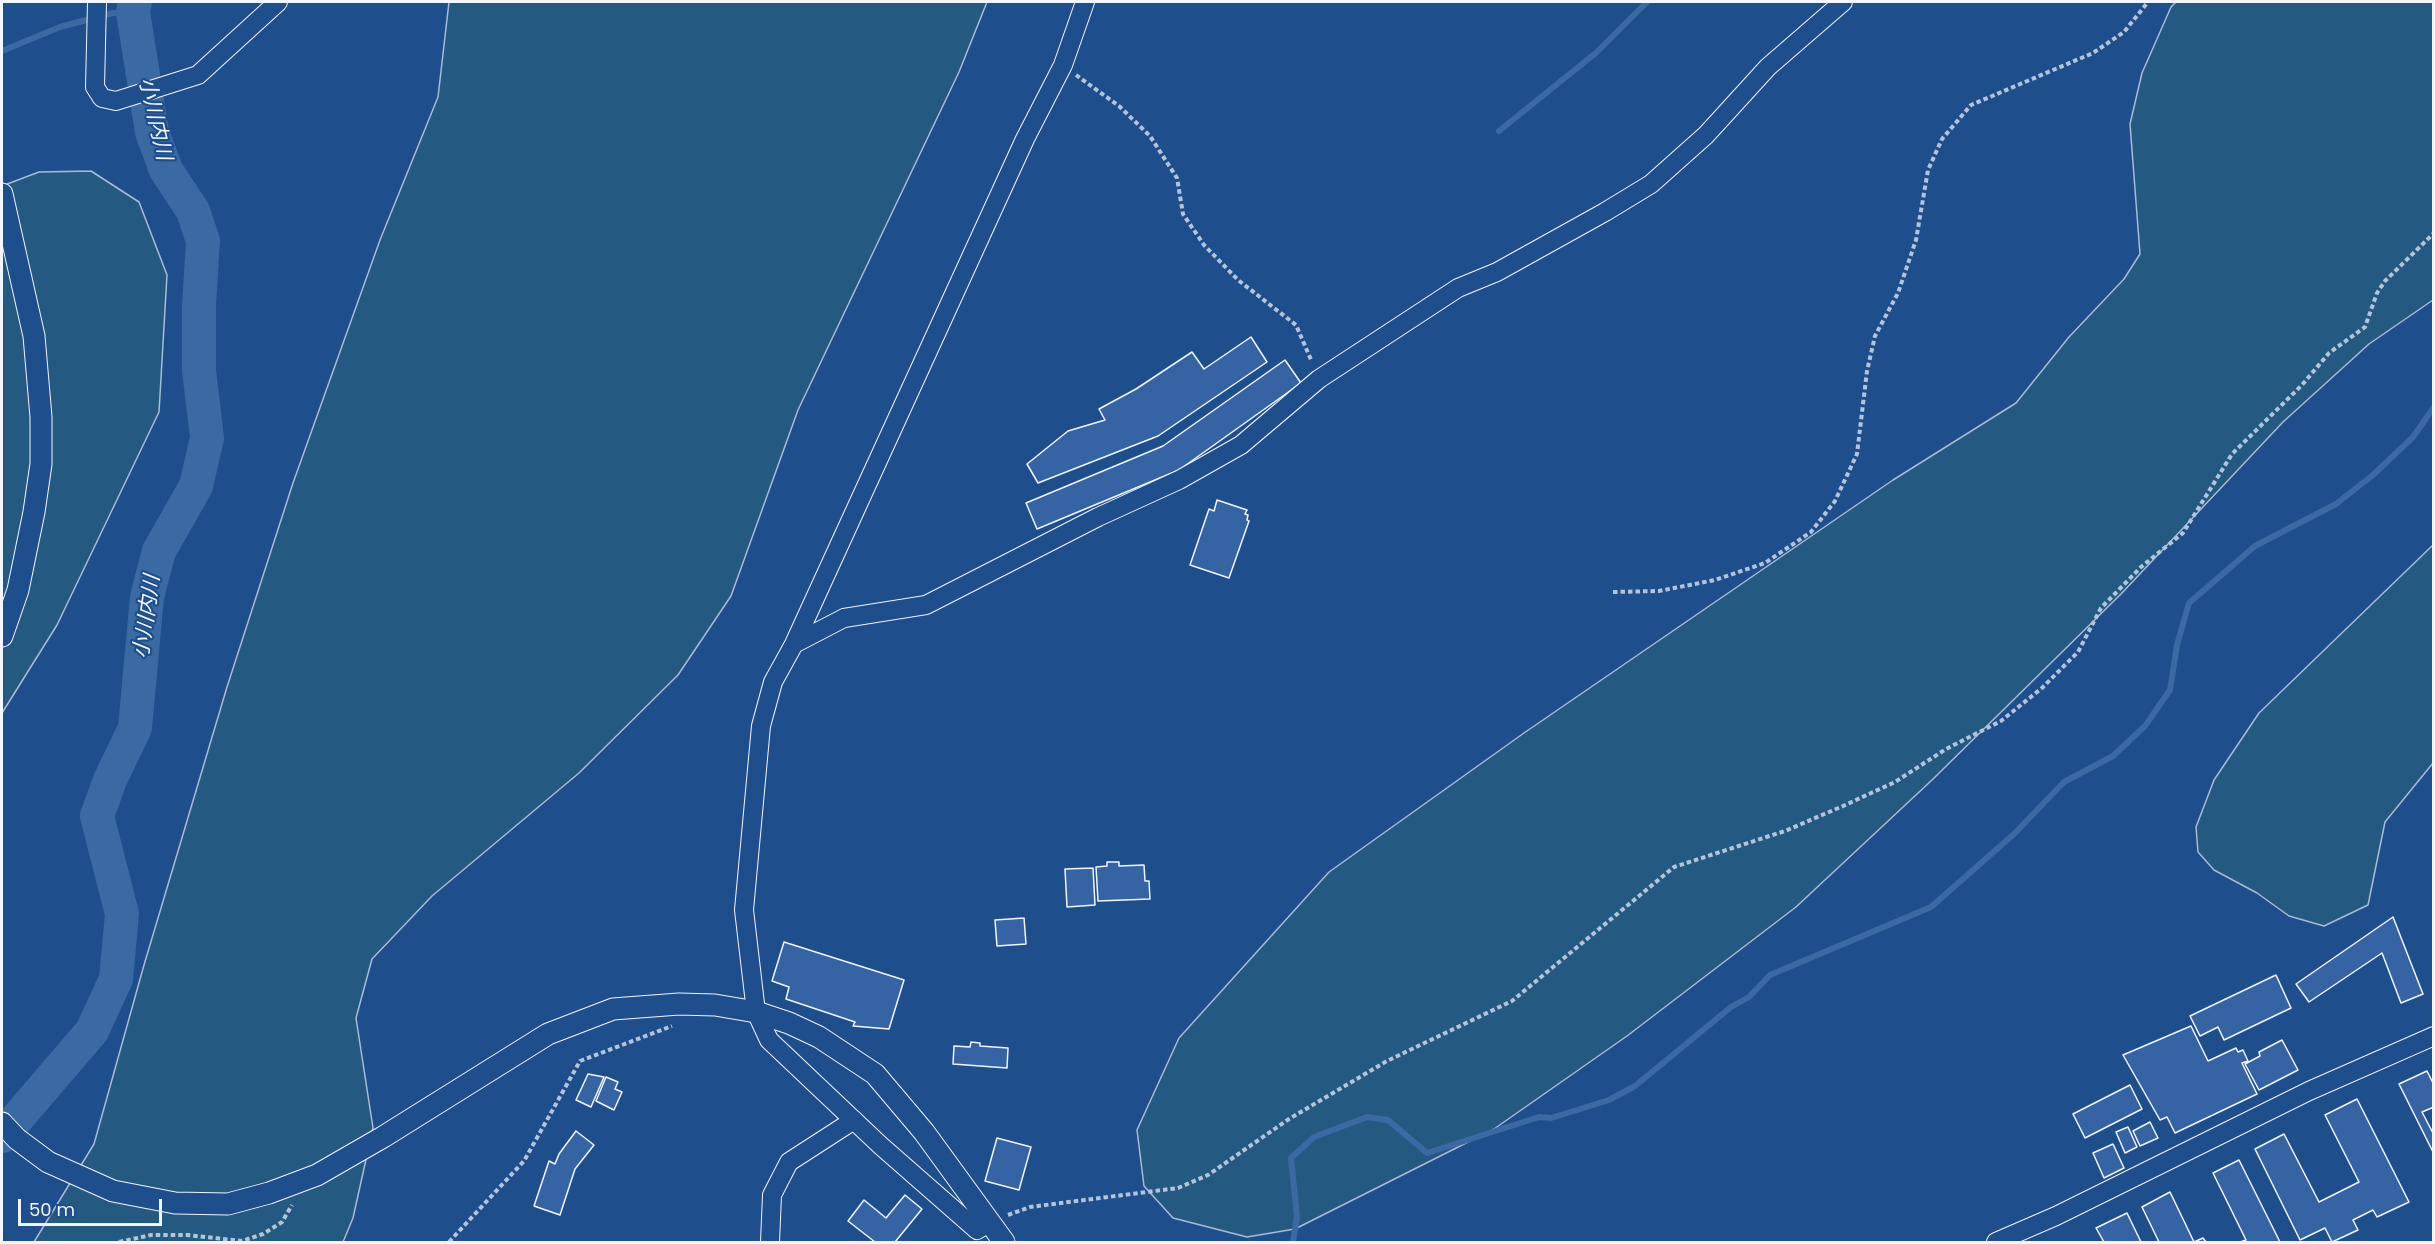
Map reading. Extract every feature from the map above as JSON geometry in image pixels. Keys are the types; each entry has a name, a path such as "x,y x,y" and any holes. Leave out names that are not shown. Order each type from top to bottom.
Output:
{"street":[{"path":"97,2 95,87 102,98 116,101 198,75 278,2"},
{"path":"990,1222 977,1230 769,1040 756,1012 744,910 761,726 773,682 794,644 1025,139 1063,65 1085,2"},
{"path":"794,644 844,618 926,605 1098,517 1179,480 1241,445 1319,380 1458,288 1497,272 1651,184 1706,135 1768,67 1843,2"},
{"path":"2,636 18,590 41,464 41,417 34,336 4,202"},
{"path":"2,1123 17,1139 48,1162 113,1191 175,1203 228,1204 269,1193 317,1175 383,1137 548,1034 613,1009 708,1004 756,1012 819,1037 874,1074 924,1131 1004,1242"},
{"path":"1996,1242 2056,1216 2309,1091 2433,1036"},
{"path":"770,1242 772,1196 789,1162 854,1120"}],"path":[{"path":"1613,592 1659,591 1715,580 1766,563 1811,532 1835,501 1857,454 1867,371 1875,336 1898,293 1916,240 1928,170 1942,139 1971,105 2093,53 2124,32 2148,2"},
{"path":"1063,65 1119,106 1149,136 1178,178 1183,214 1204,244 1238,280 1296,325 1319,380"},
{"path":"990,1222 1030,1207 1178,1188 1208,1175 1289,1119 1387,1061 1512,1001 1674,867 1785,831 1843,806 1894,782 1946,749 2001,721 2042,688 2078,652 2101,608 2141,567 2183,533 2232,454 2302,385 2329,353 2365,327 2377,292 2433,233"},
{"path":"449,1242 524,1161 580,1060 676,1024 679,1004"},
{"path":"119,1242 151,1235 187,1235 242,1241 264,1234 282,1222 295,1199"}],"shaded area":[{"path":"449,2 987,2 959,72 798,410 731,596 678,675 579,773 432,896 372,959 356,1018 373,1128 353,1218 343,1242 34,1242 94,1144 144,965 227,687 293,483 380,240 438,97"},
{"path":"2176,2 2433,2 2433,300 2369,344 2283,422 2121,594 1932,780 1796,907 1627,1036 1494,1129 1295,1229 1247,1237 1173,1218 1144,1186 1137,1130 1179,1038 1329,872 1524,733 1893,480 2016,403 2069,337 2124,279 2140,254 2130,124 2142,73 2171,7"},
{"path":"91,171 139,202 167,275 159,412 57,625 2,713 2,186 39,172"},
{"path":"2433,545 2433,763 2385,822 2368,905 2324,926 2289,916 2257,893 2214,870 2198,852 2196,827 2214,780 2259,713"}],"building":[{"path":"1251,337 1267,362 1158,436 1038,483 1027,464 1068,431 1105,420 1099,409 1136,389 1192,352 1204,369"},
{"path":"1285,360 1301,383 1179,470 1037,529 1026,503 1163,446"},
{"path":"1217,500 1247,510 1245,514 1248,515 1247,520 1249,521 1229,578 1190,565 1209,509 1214,511"},
{"path":"1107,862 1119,862 1119,866 1144,865 1145,881 1149,881 1150,899 1098,901 1096,867 1107,866"},
{"path":"1093,868 1095,905 1067,907 1065,869"},
{"path":"2393,917 2423,994 2401,1003 2382,953 2309,1002 2296,984"},
{"path":"1024,918 1026,944 997,946 995,920"},
{"path":"784,942 904,980 889,1029 853,1026 855,1022 786,999 789,987 772,981"},
{"path":"2276,975 2291,1008 2224,1040 2218,1027 2200,1036 2190,1016"},
{"path":"2191,1026 2208,1061 2236,1048 2238,1052 2243,1050 2248,1061 2242,1063 2257,1094 2175,1133 2167,1117 2160,1120 2123,1055"},
{"path":"2282,1040 2298,1070 2259,1090 2245,1064 2260,1056 2259,1052"},
{"path":"971,1042 980,1043 980,1046 1008,1048 1007,1068 953,1064 954,1046 970,1047"},
{"path":"2427,1071 2434,1085 2434,1107 2422,1112 2434,1135 2434,1154 2399,1084"},
{"path":"588,1074 604,1077 591,1107 576,1100"},
{"path":"606,1077 618,1082 615,1089 622,1092 614,1110 596,1101"},
{"path":"2130,1085 2142,1109 2085,1138 2073,1114"},
{"path":"2357,1099 2409,1202 2377,1217 2373,1210 2353,1220 2358,1230 2332,1242 2325,1228 2300,1240 2255,1149 2284,1134 2319,1202 2359,1182 2325,1115"},
{"path":"2150,1122 2158,1138 2140,1146 2133,1131"},
{"path":"2128,1127 2137,1147 2125,1153 2116,1132"},
{"path":"576,1131 594,1145 575,1169 560,1215 534,1206 549,1161 555,1164 559,1154"},
{"path":"997,1138 1031,1147 1019,1190 985,1181"},
{"path":"2113,1144 2124,1168 2104,1178 2093,1153"},
{"path":"2239,1160 2280,1242 2240,1242 2246,1240 2213,1173"},
{"path":"2170,1192 2194,1242 2159,1242 2142,1207"},
{"path":"905,1195 922,1209 895,1242 875,1242 848,1221 864,1200 886,1218"},
{"path":"2127,1213 2141,1242 2104,1242 2096,1228"},
{"path":"2203,1238 2206,1242 2194,1242"}],"waterway":[{"name":"小川内川","path":"2,1136 92,1031 116,979 122,914 97,816 110,780 135,728 147,597 159,551 196,486 207,438 199,370 199,305 203,241 193,211 166,170 152,132 133,12 135,2"},
{"path":"1499,131 1597,52 1647,2"},
{"path":"2,51 60,27 113,13 133,12"},
{"path":"1293,1242 1297,1217 1291,1158 1314,1137 1367,1117 1388,1120 1427,1153 1539,1117 1551,1118 1609,1100 1635,1086 1731,1007 1749,997 1770,975 1931,907 2014,834 2064,782 2113,756 2145,726 2170,690 2177,645 2189,603 2255,546 2336,504 2373,475 2413,437 2434,407"}]}
